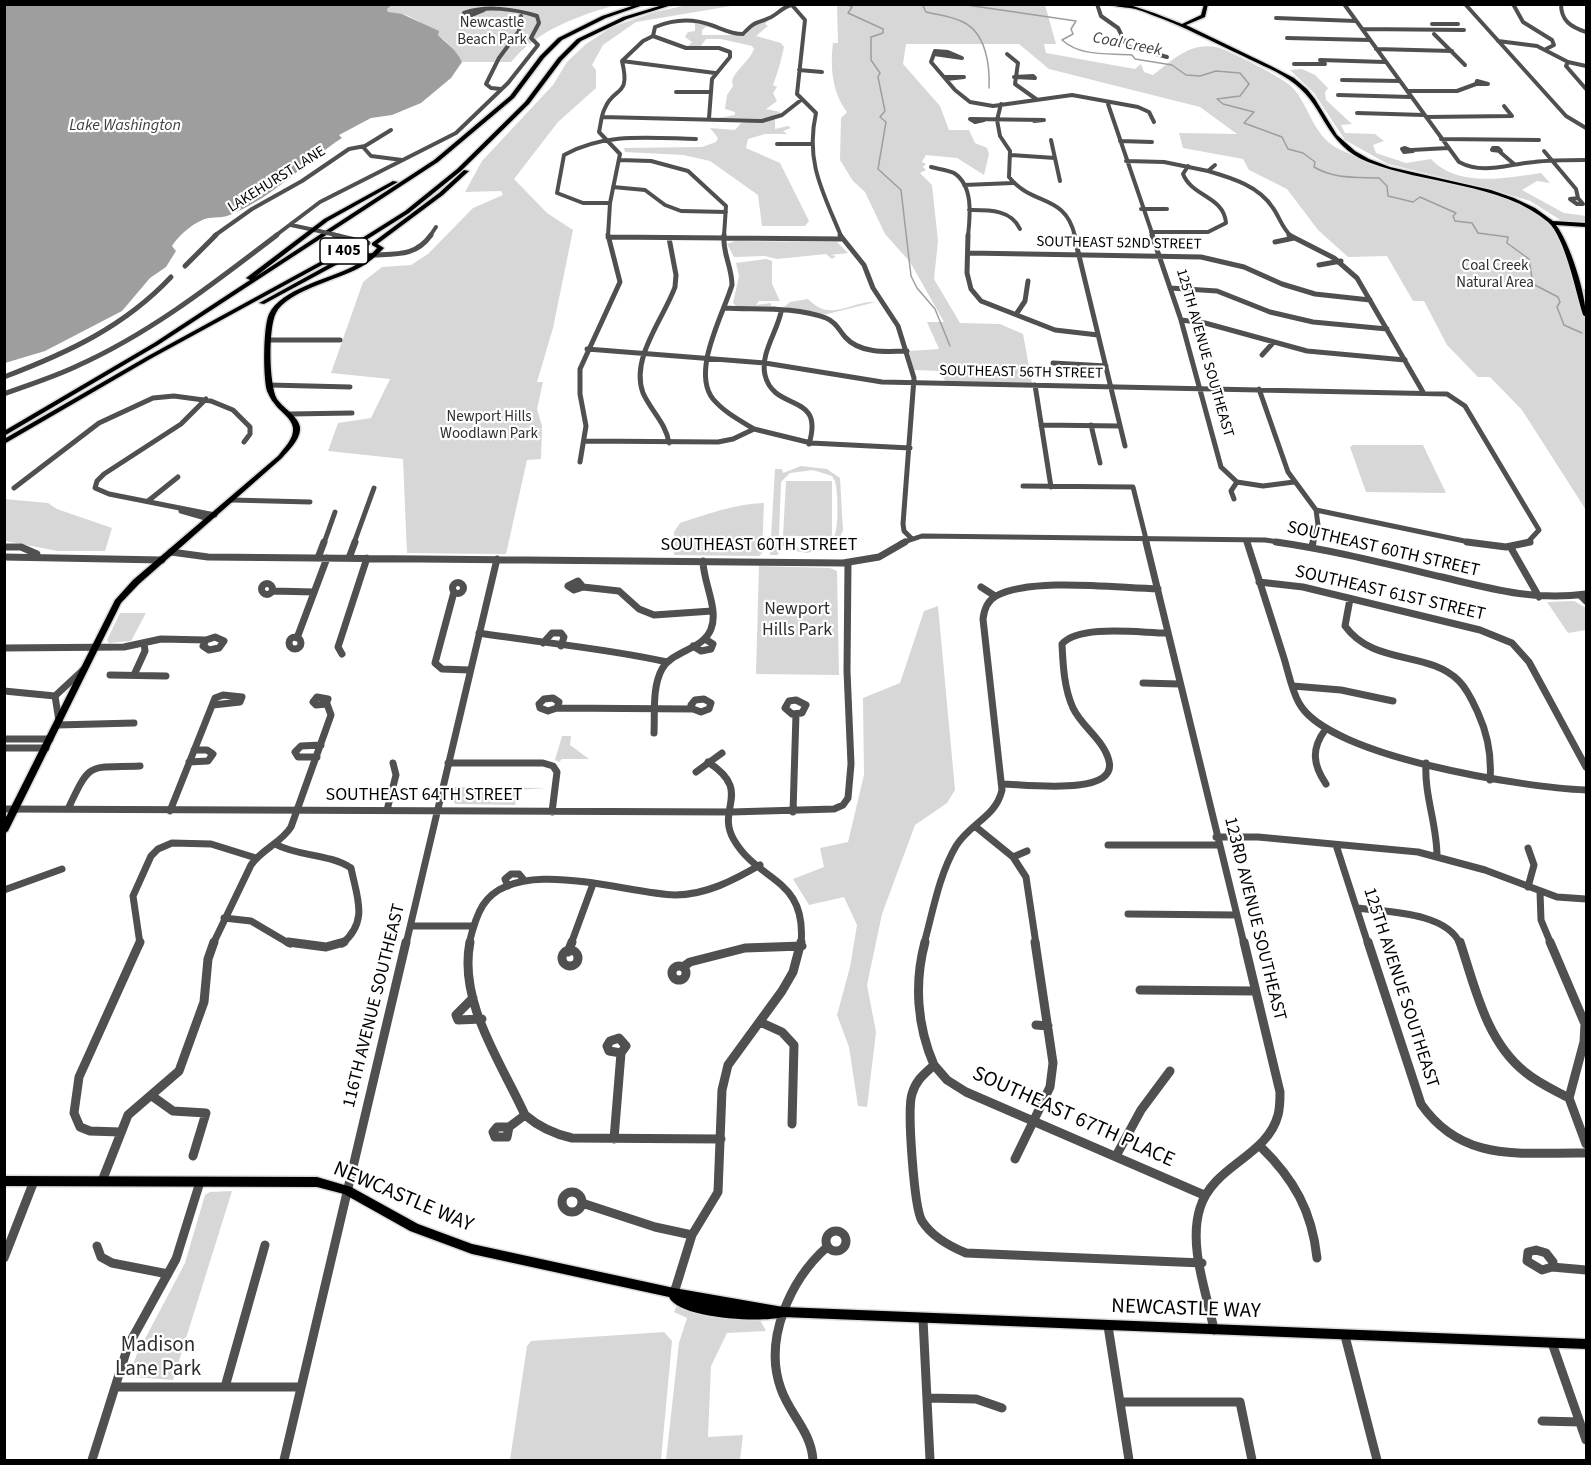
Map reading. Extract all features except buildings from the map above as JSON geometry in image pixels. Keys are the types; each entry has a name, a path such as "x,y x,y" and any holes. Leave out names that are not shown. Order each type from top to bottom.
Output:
{"highway":[{"name":"I 405","path":"4,434 156,344 436,161 512,97 542,57 560,39 597,20 644,4"},
{"name":"I 405","path":"4,442 136,365 353,246 406,212 459,170 527,103 560,59 579,40 614,22 673,4"},
{"path":"371,243 451,187 490,142 525,110 527,103"},
{"path":"156,344 337,213 436,161"},
{"path":"356,255 365,261"},
{"path":"136,365 296,286 348,256 374,255"}],"main road":[{"path":"1110,4 1128,7"},
{"path":"1116,4 1128,7"},
{"path":"1120,4 1183,25 1294,81 1308,95 1336,139 1361,156 1393,169 1515,202 1552,223 1587,225"},
{"path":"1183,25 1203,16 1206,4"},
{"path":"1552,223 1560,236 1587,315"},
{"path":"5,828 118,602 287,449 296,430 290,414 275,399 270,386 269,340 273,314 279,305 374,255 381,248 371,243"},
{"path":"4,812 15,809"},
{"name":"NEWCASTLE WAY","path":"4,1181 317,1182 347,1190 414,1228 453,1243 674,1293 678,1301 684,1304 724,1312 771,1317 783,1312 1587,1344"}],"street":[{"path":"1097,4 1101,16 1118,28 1127,46 1167,57"},
{"path":"1344,4 1459,162 1482,169 1514,164 1587,160"},
{"path":"1465,4 1562,112 1581,125 1587,126"},
{"path":"1513,4 1515,13 1527,26 1552,40 1554,45 1546,49"},
{"path":"1561,4 1560,15 1563,20 1587,32"},
{"path":"653,36 653,30 665,22 699,22 737,35 747,32 756,21 771,18 779,9 791,5 805,20 797,94 801,100 811,105 816,113 812,144 813,167 842,239 867,270 873,288 898,326 915,383 903,524 904,531 911,538"},
{"path":"484,10 537,16"},
{"path":"521,14 537,16"},
{"path":"501,89 486,85 499,58 519,31 521,14"},
{"path":"4,394 76,367 110,350 185,305 320,202 456,133 472,120 538,46 531,38 539,23 537,16"},
{"path":"1276,18 1356,21"},
{"path":"1432,24 1458,24"},
{"path":"1445,24 1450,30"},
{"path":"1362,29 1464,30"},
{"path":"1434,34 1465,65"},
{"path":"622,61 643,40 653,36 672,41 685,48 722,49 731,54 715,73 710,92 709,118"},
{"path":"1287,38 1369,40"},
{"path":"1498,41 1546,49 1568,62 1587,66"},
{"path":"1376,49 1452,51"},
{"path":"934,54 956,59 962,58 945,51 935,51 934,54 932,64 964,99 975,103 1001,104 1077,95 1108,104 1138,107 1150,114 1154,122"},
{"path":"1007,54 1018,63 1014,77 1017,86 1036,99"},
{"path":"1320,60 1385,62"},
{"path":"622,61 715,73"},
{"path":"580,462 586,419 579,377 587,349 620,282 608,237 610,203 619,160 618,150 599,132 606,104 622,91 625,74 622,61"},
{"path":"1294,64 1329,64 1328,61"},
{"path":"1568,62 1566,66 1587,89"},
{"path":"799,70 822,72"},
{"path":"1342,80 1400,81"},
{"path":"1406,89 1461,90 1476,84"},
{"path":"676,92 710,92"},
{"path":"1338,95 1411,97"},
{"path":"602,117 768,120 782,115 801,100"},
{"path":"1001,104 997,120 1000,135 1011,155 1007,173 1013,183 1029,195 1062,209 1071,220 1125,446"},
{"name":"125TH AVENUE SOUTHEAST","path":"1108,104 1141,209 1160,256 1181,320 1221,467 1237,482"},
{"path":"1357,113 1512,117 1504,106"},
{"path":"984,120 1034,121"},
{"name":"LAKEHURST LANE","path":"185,266 213,237 252,209 302,181 349,149 363,147 391,130"},
{"path":"610,203 576,202 564,198 556,191 564,155 582,145 605,140 696,139"},
{"path":"1441,139 1539,141"},
{"path":"1051,140 1060,181"},
{"path":"1120,141 1152,142"},
{"path":"777,144 812,144"},
{"path":"363,147 371,156 402,160"},
{"path":"1412,150 1448,148"},
{"path":"1544,151 1576,189 1578,198"},
{"path":"1500,152 1514,164"},
{"path":"1011,155 1055,158"},
{"path":"619,160 658,162 688,171 724,202 726,212 723,239 733,280 706,358 703,380 711,397 729,415 754,429 809,444 910,448"},
{"path":"1126,160 1188,166 1242,183 1258,193 1271,205 1282,228 1294,238 1341,261 1357,278 1423,392"},
{"path":"1208,171 1215,165"},
{"path":"1151,232 1214,230 1224,226 1226,217 1215,201 1186,183 1183,174 1188,166"},
{"path":"931,167 954,173 964,185 969,210 969,253 966,274 973,293 988,304 1017,313 1062,332 1098,335"},
{"path":"964,185 1013,183"},
{"path":"613,187 645,190 665,205 681,211 726,212"},
{"path":"1141,209 1167,209"},
{"path":"969,210 1006,214 1016,221 1020,229"},
{"path":"291,225 371,243"},
{"path":"374,255 405,255 417,252 426,244 436,227"},
{"path":"608,237 842,239"},
{"path":"669,238 675,287 646,354 640,378 650,408 667,430 669,443"},
{"path":"1275,242 1294,238"},
{"name":"SOUTHEAST 52ND STREET","path":"969,253 1160,256 1223,261 1315,294 1370,300"},
{"path":"1319,265 1341,261"},
{"path":"4,376 65,352 124,320 152,299 171,277"},
{"path":"1017,313 1025,301 1028,281"},
{"path":"1170,288 1217,291 1270,312 1313,322 1387,329"},
{"path":"724,308 826,318 835,322 848,340 865,348 906,351"},
{"path":"780,312 765,363 765,376 770,386 778,394 807,409 813,417 815,431 809,444"},
{"path":"1181,320 1205,322 1272,344 1325,354 1405,360"},
{"path":"269,340 340,340"},
{"path":"1262,355 1272,344"},
{"name":"SOUTHEAST 56TH STREET","path":"587,349 765,363 858,380 1423,392 1456,397 1465,405 1537,525 1538,534 1533,541 1511,548"},
{"path":"1053,363 1106,366"},
{"path":"1023,486 1051,487 1035,385"},
{"path":"270,386 350,387"},
{"path":"1259,389 1294,483 1316,510 1318,525 1312,547"},
{"path":"14,488 54,453 134,405 163,397 206,399 225,404 246,422 251,431 244,442"},
{"path":"206,399 182,424 100,477 96,484 98,490 212,517"},
{"path":"290,414 352,413"},
{"path":"1041,425 1120,426"},
{"path":"1091,425 1100,463"},
{"path":"584,441 669,443 725,441 754,429"},
{"path":"148,501 178,477"},
{"path":"1234,499 1232,491 1237,482 1263,486 1294,483"},
{"name":"123RD AVENUE SOUTHEAST","path":"1051,487 1133,487 1281,1103 1277,1122 1271,1134 1260,1146 1222,1170 1204,1195 1197,1218 1202,1263 1214,1330"},
{"path":"349,558 374,488"},
{"path":"232,500 309,502"},
{"path":"1316,510 1484,546 1511,548 1539,597"},
{"path":"318,558 335,512"},
{"name":"SOUTHEAST 60TH STREET","path":"171,552 208,557 848,563 879,557 911,538 936,536 1246,540 1312,547 1503,592 1539,597 1583,594"},
{"path":"1246,540 1299,704 1325,730 1362,746 1490,780 1547,789 1587,790"},
{"path":"4,547 21,547 36,554 37,557"},
{"path":"4,557 162,560"},
{"path":"297,638 327,558"},
{"path":"342,654 338,647 367,558"},
{"name":"116TH AVENUE SOUTHEAST","path":"284,1461 497,559"},
{"path":"654,733 660,672 667,662 705,639 713,623 712,611 702,578 703,561"},
{"name":"SOUTHEAST 64TH STREET","path":"15,809 827,811 843,805 849,790 851,764 847,671 848,563"},
{"name":"SOUTHEAST 61ST STREET","path":"1259,582 1291,585 1480,630 1512,643"},
{"path":"583,587 620,591 639,609 654,615 712,611"},
{"path":"981,587 995,596"},
{"path":"1158,589 1028,587 995,596 987,604 983,619 1003,784 996,809 963,836 952,852 920,959 918,973 923,1034 934,1065 918,1079 911,1096 916,1211 934,1236 956,1249 979,1254 1202,1263"},
{"path":"273,591 314,592"},
{"path":"454,592 435,660 438,668 470,670"},
{"path":"1583,594 1587,601"},
{"path":"1350,599 1345,626 1354,638 1369,647 1430,664 1450,674 1467,691 1489,734 1492,753 1490,780"},
{"path":"543,643 546,637 556,632 564,637 561,646"},
{"path":"1003,784 1086,784 1104,778 1109,771 1109,762 1098,738 1078,717 1070,700 1062,644 1069,636 1085,632 1167,633"},
{"path":"479,633 561,646 615,650 667,662"},
{"path":"4,648 124,647 166,639 206,640"},
{"path":"693,646 701,651 711,649 713,644 705,639"},
{"path":"134,675 145,651 144,643"},
{"path":"1512,643 1530,662 1587,767"},
{"path":"4,691 55,696 83,670"},
{"path":"110,675 166,676"},
{"path":"1143,683 1179,684"},
{"path":"1293,686 1341,690 1393,701"},
{"path":"55,696 58,723 134,723"},
{"path":"102,1181 130,1112 152,1096 179,1071 204,1002 208,959 224,918 256,858 288,833 331,715 330,708 326,704"},
{"path":"170,810 213,705"},
{"path":"557,708 656,711 693,709"},
{"path":"793,812 796,714"},
{"path":"1325,730 1317,741 1314,759 1316,769 1326,784"},
{"path":"4,739 50,739"},
{"path":"317,757 298,757 295,752 301,746 321,745"},
{"path":"4,748 46,748"},
{"path":"189,762 207,761 213,754 207,750 194,750"},
{"path":"696,772 722,753"},
{"path":"674,1293 692,1235 716,1199 725,1070 796,967 802,946 802,922 796,903 784,885 732,837 732,781 726,773 708,762"},
{"path":"387,810 396,775 393,763"},
{"path":"448,763 543,763 554,766 557,772 552,812"},
{"path":"1426,764 1425,790 1437,829 1437,856"},
{"path":"68,809 83,777 93,768 140,766"},
{"path":"976,827 1013,857 1029,886 1048,1026 1052,1075 1034,1122 1015,1158"},
{"path":"1108,845 1217,841 1257,837 1394,848 1437,856 1557,897 1587,899"},
{"path":"120,1132 90,1131 80,1127 74,1113 77,1084 140,948 141,935 133,902 135,891 151,856 166,844 211,844 256,858"},
{"path":"224,918 251,921 291,944 334,947 351,936 361,913 351,868 343,863 288,852 275,844"},
{"name":"125TH AVENUE SOUTHEAST","path":"1336,845 1421,1104 1429,1118 1445,1134 1478,1149 1587,1153"},
{"path":"1528,848 1534,865 1528,887"},
{"path":"1013,857 1027,850"},
{"path":"721,1139 562,1137 549,1132 525,1115 473,998 466,970 473,926 483,907 514,881 551,878 665,894 690,894 729,883 760,865"},
{"path":"4,890 22,885 41,873 62,869"},
{"path":"568,951 593,884"},
{"path":"1540,892 1541,920 1585,1024 1584,1042 1569,1098 1587,1144"},
{"path":"1357,908 1423,919 1448,927 1459,940 1499,1043 1518,1066 1536,1080 1569,1098"},
{"path":"1128,914 1236,915"},
{"path":"412,926 473,926"},
{"path":"683,968 690,962 745,948 771,944 802,946"},
{"path":"1140,990 1255,991"},
{"path":"473,998 456,1015 458,1020 482,1019"},
{"path":"760,1022 782,1032 794,1045 792,1124"},
{"path":"1036,1025 1048,1026"},
{"path":"614,1139 621,1053"},
{"name":"SOUTHEAST 67TH PLACE","path":"934,1065 957,1087 1204,1195"},
{"path":"1116,1156 1141,1110 1170,1071"},
{"path":"152,1096 173,1111 206,1113 193,1156"},
{"path":"509,1127 525,1115"},
{"path":"1260,1146 1283,1168 1300,1191 1314,1226 1317,1258"},
{"path":"4,1258 34,1181"},
{"path":"92,1461 131,1338 180,1249 200,1182"},
{"path":"575,1192 581,1196 582,1203 575,1210 568,1211 558,1201 564,1195 575,1192"},
{"path":"582,1203 692,1235"},
{"path":"225,1387 265,1245"},
{"path":"97,1246 101,1257 112,1263 168,1274"},
{"path":"813,1461 807,1431 786,1400 777,1378 777,1335 783,1312 804,1274 827,1247"},
{"path":"1552,1267 1587,1270"},
{"path":"923,1319 930,1461"},
{"path":"1107,1326 1129,1461"},
{"path":"1345,1336 1377,1461"},
{"path":"1552,1343 1587,1440"},
{"path":"115,1387 301,1387"},
{"path":"927,1398 976,1400 996,1404 1002,1408"},
{"path":"1120,1402 1240,1402 1252,1461"},
{"path":"1542,1421 1580,1422"}],"green space":[{"name":"Newcastle Beach Park","path":"392,4 616,5 573,19 546,33 533,41 511,62 462,62 446,41 428,27 402,14 388,12 387,9"},
{"name":"Newport Hills Woodlawn Park","path":"692,4 737,5 636,22 603,45 592,65 596,70 596,88 558,122 514,179 547,213 573,230 553,328 537,382 543,382 537,409 542,426 541,459 527,460 506,554 407,553 403,459 328,451 338,423 371,418 390,379 331,373 363,282 382,267 411,265 428,254 473,208 503,195 501,191 465,192 482,161 553,85 567,62 586,44 612,27 655,12"},
{"name":"Coal Creek Natural Area","path":"837,5 1045,5 1056,44 1044,44 1046,53 1135,69 1141,64 1144,72 1153,75 1189,50 1206,46 1216,47 1255,65 1292,87 1324,138 1341,150 1392,168 1479,189 1506,198 1551,222 1557,228 1565,244 1578,289 1586,289 1586,510 1522,410 1490,377 1478,377 1447,345 1424,301 1413,301 1387,256 1348,257 1318,230 1287,189 1249,170 1243,159 1183,148 1179,133 1237,134 1200,107 1049,69 1019,44 906,44 903,64 940,106 949,130 969,130 975,143 987,148 989,154 984,175 957,158 926,155 922,162 926,164 923,167 926,170 920,173 932,185 938,241 934,279 960,323 1000,324 1023,334 1032,383 946,382 939,371 914,370 909,351 939,349 927,322 944,322 910,262 885,234 865,192 853,181 840,160 841,118 847,112 835,88 832,70 833,43 838,43"},
{"path":"769,20 765,24 768,26 756,36 781,43 784,47 773,85 777,87 773,93 777,101 766,109 781,112 768,119 718,118 735,115 735,112 725,109 727,95 733,86 734,75 754,49 752,46 721,39 706,39 700,47 687,47 692,42 685,37 688,32 695,31 695,23 707,26 702,30 702,35 746,35 754,25"},
{"path":"1302,69 1315,75 1328,88 1325,92 1326,100 1352,124 1341,125 1345,133 1375,134 1384,141 1373,145 1376,153 1406,163 1431,159 1442,168 1455,174 1483,179 1541,173 1550,183 1537,181 1522,190 1564,213 1586,216 1586,224 1562,221 1530,201 1388,164 1377,158 1345,140 1314,93 1290,70"},
{"path":"775,119 775,129 788,126 791,128 783,131 787,134 765,134 748,139 746,148 780,163 809,221 805,226 762,226 758,195 710,161 683,155 625,152 624,148 702,147 716,142 718,138 710,128 735,130 741,123"},
{"path":"735,241 837,242 848,253 830,255 836,256 832,259 826,254 777,259 765,256 734,257 727,244"},
{"path":"766,259 772,261 772,284 780,301 759,301 756,305 771,303 771,306 777,306 776,307 736,306 733,303 739,276 736,263"},
{"path":"808,299 816,306 833,310 876,302 823,315 784,307 790,302"},
{"path":"1353,445 1423,445 1446,493 1366,492 1350,447"},
{"path":"801,466 827,469 840,478 843,530 837,545 807,553 790,550 779,544 778,555 770,555 775,469 782,469 783,473","holes":["813,470 832,476 835,481 837,526 830,543 816,549 807,549 784,541 779,536 781,482 790,473"]},
{"path":"786,481 832,481 832,536 783,536"},
{"path":"4,499 48,503 57,509 112,528 105,551 58,551 5,541"},
{"path":"764,503 762,553 759,556 674,555 674,532 680,523 732,507"},
{"name":"Newport Hills Park","path":"759,566 830,568 837,571 839,675 756,674"},
{"path":"1574,601 1586,608 1586,630 1568,633 1547,602"},
{"path":"938,606 955,790 947,803 915,825 882,914 867,985 876,1032 867,1107 858,1106 849,1047 837,1015 850,967 857,925 844,897 809,905 793,879 824,867 820,848 848,842 864,775 863,698 900,683 924,611"},
{"path":"120,613 146,613 131,641 109,643 107,640"},
{"path":"562,736 571,736 570,745 589,759 562,759 559,762 555,760"},
{"path":"455,787 547,788 518,790 515,805 456,804 452,801"},
{"name":"Madison Lane Park","path":"232,1191 173,1380 132,1377 130,1372 137,1354 185,1263 205,1195 210,1192"},
{"path":"679,1301 757,1314 766,1331 727,1333 711,1366 708,1437 743,1435 740,1460 666,1460 679,1343 687,1318 674,1312"},
{"path":"664,1332 672,1341 661,1460 510,1460 527,1346 531,1341"}],"water":[{"name":"Lake Washington","path":"4,5 392,5 387,9 388,12 402,14 439,31 438,35 455,51 462,62 451,78 421,103 392,115 371,118 339,135 342,138 248,207 223,217 204,219 188,229 172,246 176,251 166,267 150,278 122,311 45,351 5,363"}],"waterway":[{"path":"847,4 852,7 848,13 883,29 883,33 871,37 871,60 880,73 878,77 885,111 880,117 886,122 878,169 901,190 911,276 917,288 935,309 950,346"},
{"path":"922,4 926,12 963,22 977,34 985,51 989,70 989,88"},
{"name":"Coal Creek","path":"960,4 1076,21 1071,29 1073,34 1062,40 1086,52 1132,55 1135,59 1172,65 1186,75 1200,76 1216,71 1240,73 1249,84 1240,96 1217,99 1223,104 1254,112 1244,123 1282,137 1288,149 1303,153 1315,162 1314,167 1322,171 1345,177 1379,178 1387,186 1388,196 1413,202 1420,197 1456,213 1453,216 1455,221 1472,223 1478,233 1508,237 1507,243 1529,259 1533,284 1558,297 1560,302 1557,307 1564,325 1582,333"}]}
